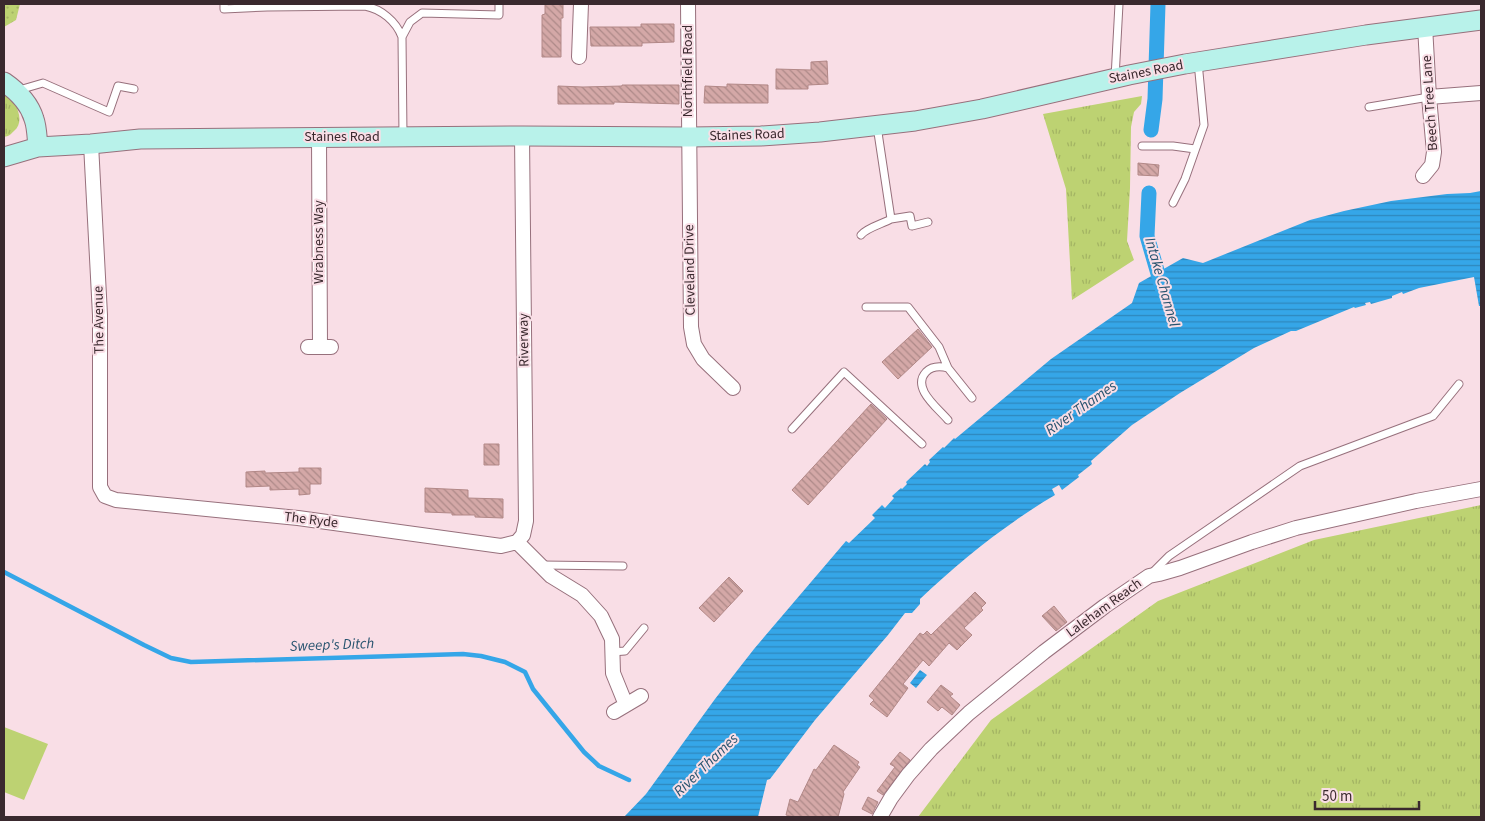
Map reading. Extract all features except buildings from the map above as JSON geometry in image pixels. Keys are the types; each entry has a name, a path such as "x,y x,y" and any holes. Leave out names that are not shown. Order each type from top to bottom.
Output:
{"main road":[{"name":"Staines Road","path":"4,157 38,147 140,139 318,136 689,137 801,134 915,121 982,109 1122,76 1192,63 1425,26 1481,20"},
{"path":"10,86 26,101 34,119 38,147"}],"street":[{"path":"579,57 582,4"},
{"name":"Northfield Road","path":"688,4 689,137"},
{"name":"Beech Tree Lane","path":"1423,176 1432,165 1434,152 1425,26"},
{"path":"1429,97 1481,93"},
{"name":"Wrabness Way","path":"318,136 320,347"},
{"name":"Riverway","path":"517,542 523,535 526,521 522,136"},
{"name":"Cleveland Drive","path":"689,137 691,327 694,344 703,359 733,388"},
{"name":"The Avenue","path":"91,144 100,315 100,487 105,496"},
{"name":"Laleham Reach","path":"880,817 908,775 969,713 1044,652 1148,576 1180,568 1296,528 1406,502 1481,489"},
{"name":"The Ryde","path":"105,496 116,500 298,518 501,546 517,542"},
{"path":"517,542 552,576 582,595 601,616 612,639 613,673 620,708 641,696"}],"lane":[{"path":"224,4 224,9 267,6 365,6 382,12 394,23 402,36"},
{"path":"403,136 402,36 410,22 422,12 499,15 499,4"},
{"path":"1119,4 1122,76"},
{"path":"1173,203 1185,178 1204,124 1192,63"},
{"path":"10,86 43,84 109,112 118,86 134,89"},
{"path":"1370,107 1429,97"},
{"path":"877,126 891,219"},
{"path":"1142,146 1173,146 1195,149"},
{"path":"861,235 865,230 876,227 891,219 910,216 912,226 928,222"},
{"path":"866,307 908,307 939,347 948,368 972,398"},
{"path":"948,368 939,366 929,368 922,376 920,383 926,395 948,420"},
{"path":"792,429 844,372 922,444"},
{"path":"1148,576 1169,556 1300,466 1433,416 1459,384"},
{"path":"539,565 623,566"},
{"path":"612,652 625,651 644,628"}],"green space":[{"path":"4,4 20,4 16,20 4,27"},
{"path":"4,90 18,110 19,121 14,131 4,137"},
{"path":"1142,96 1141,104 1134,112 1131,127 1127,241 1134,260 1072,300 1066,189 1043,114"},
{"path":"1481,505 1481,817 918,817 991,720 1158,601 1314,540"},
{"path":"4,727 48,744 24,800 4,792"}],"water":[{"name":"River Thames","path":"1481,191 1481,306 1479,306 1474,277 1419,288 1403,294 1402,292 1392,296 1392,298 1371,304 1370,302 1365,303 1366,305 1354,307 1296,331 1291,331 1254,348 1132,425 1091,461 1092,464 1078,475 1079,477 1062,490 1059,485 1052,489 1055,495 984,543 920,599 920,604 912,613 905,613 815,720 770,779 767,780 758,817 624,817 646,794 754,649 846,541 849,543 875,518 872,515 882,505 885,508 894,498 892,496 902,489 907,484 906,482 925,464 927,466 930,462 929,460 943,447 1051,359 1132,303 1139,283 1183,258 1203,263 1310,220 1391,201"},
{"path":"920,670 927,675 916,688 910,683"}],"waterway":[{"name":"Intake Channel","path":"1151,130 1155,99 1158,4"},
{"name":"Intake Channel","path":"1149,193 1147,236 1163,291"},
{"name":"Sweep's Ditch","path":"4,572 171,658 191,662 463,654 505,662 525,672 533,689 584,752 599,766 629,780"}]}
